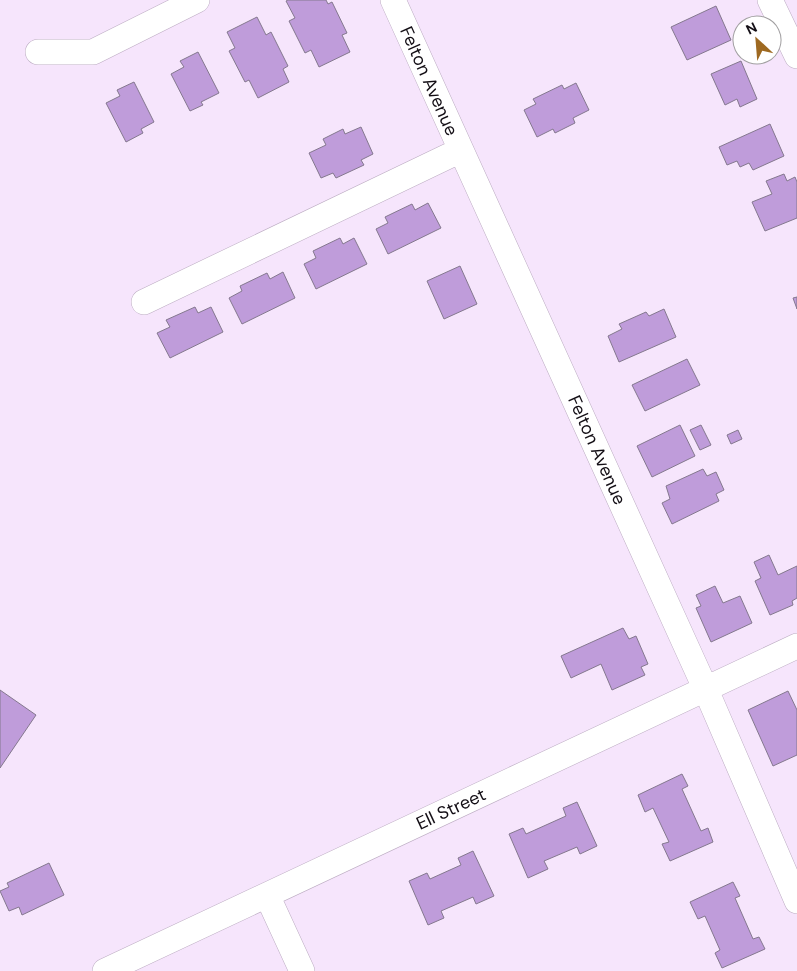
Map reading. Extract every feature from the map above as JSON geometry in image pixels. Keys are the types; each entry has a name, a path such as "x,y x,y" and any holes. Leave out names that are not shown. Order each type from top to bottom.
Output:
{"street":[{"path":"38,52 93,52 197,0"},
{"name":"Felton Avenue","path":"393,0 706,690 797,901"},
{"path":"770,0 797,56"},
{"path":"144,302 460,150"},
{"name":"Ell Street","path":"105,971 797,646"},
{"path":"267,895 302,971"}],"building":[{"path":"326,0 328,4 332,2 347,33 342,35 350,52 319,67 311,50 305,53 289,21 295,18 286,1"},
{"path":"716,6 731,40 687,60 671,27"},
{"path":"257,17 266,35 271,32 288,66 283,69 289,82 258,98 249,80 245,82 229,51 235,48 227,32"},
{"path":"198,52 219,93 201,102 203,105 190,111 171,74 184,67 180,61"},
{"path":"732,65 743,65 757,99 740,107 737,99 725,105 711,74"},
{"path":"134,82 154,122 141,129 143,133 126,142 106,103 120,96 117,90"},
{"path":"576,83 589,110 573,118 575,123 555,133 553,129 537,137 524,110 536,104 533,99 562,85 564,89"},
{"path":"770,124 784,156 753,170 749,163 740,167 737,161 727,165 719,147"},
{"path":"361,127 373,154 361,160 364,165 336,178 333,173 321,178 309,153 326,145 323,139 343,129 345,134"},
{"path":"784,174 787,181 795,177 797,182 797,218 765,231 752,202 772,194 766,181"},
{"path":"428,203 441,228 388,254 376,229 388,223 385,217 412,204 415,210"},
{"path":"340,238 343,244 354,238 367,264 316,289 304,264 316,258 313,251"},
{"path":"460,266 477,304 444,319 427,281"},
{"path":"283,272 295,298 242,324 229,298 242,291 240,286 267,273 270,279"},
{"path":"797,297 797,309 793,298"},
{"path":"195,307 198,313 211,307 223,332 170,358 157,333 170,327 166,320"},
{"path":"664,309 676,337 619,362 608,336 622,329 619,324 646,312 649,316"},
{"path":"687,359 700,385 645,411 632,385"},
{"path":"680,425 695,456 652,477 637,446"},
{"path":"701,425 711,445 700,450 690,430"},
{"path":"738,430 742,439 731,444 727,435"},
{"path":"703,469 707,476 716,472 724,490 716,494 719,501 672,524 662,503 670,499 666,486"},
{"path":"769,555 778,575 797,566 797,598 792,601 793,605 770,615 755,581 761,578 754,562"},
{"path":"715,586 723,603 740,596 752,623 711,642 696,608 701,606 696,595"},
{"path":"623,628 629,639 636,636 648,664 641,667 645,675 612,690 601,664 571,678 561,656"},
{"path":"0,690 36,715 0,768"},
{"path":"788,691 797,710 797,755 773,766 748,710"},
{"path":"682,774 688,786 682,789 701,831 708,828 713,842 670,861 662,844 669,842 653,808 645,812 638,795"},
{"path":"577,802 597,846 580,854 577,847 544,861 548,869 528,878 509,834 523,828 526,834 566,816 563,808"},
{"path":"473,851 494,896 476,904 473,897 441,911 444,918 428,925 409,881 427,873 430,879 461,865 458,858"},
{"path":"49,863 64,895 22,915 19,907 9,911 0,891 9,887 7,883"},
{"path":"733,882 740,896 735,898 753,939 759,937 765,949 722,968 715,953 720,950 705,916 698,919 690,902"}]}
